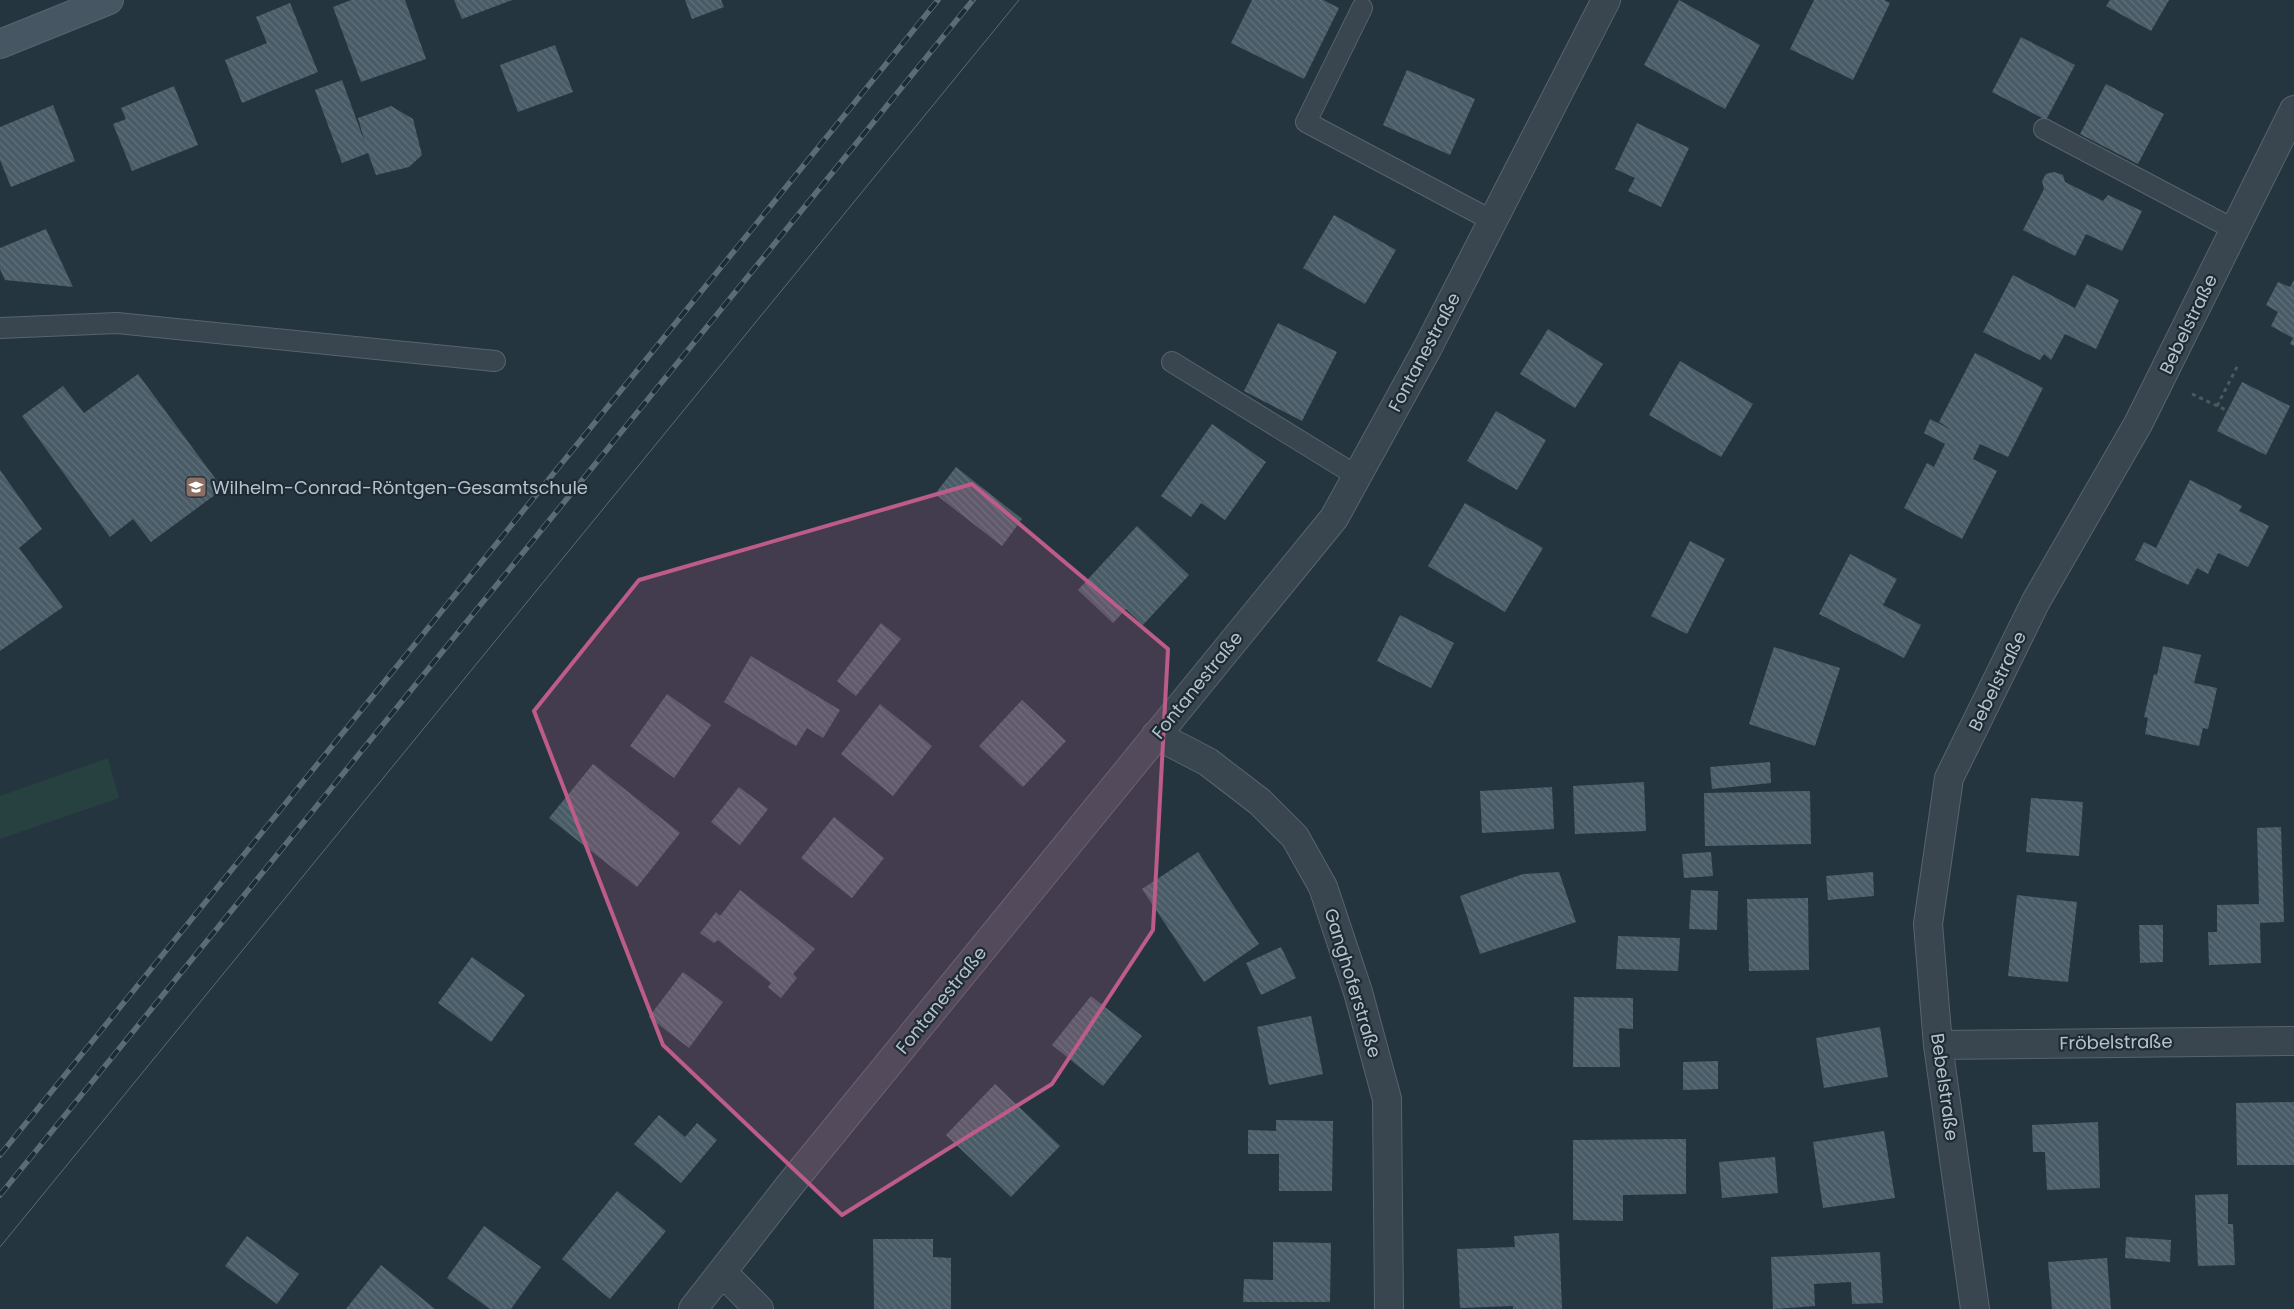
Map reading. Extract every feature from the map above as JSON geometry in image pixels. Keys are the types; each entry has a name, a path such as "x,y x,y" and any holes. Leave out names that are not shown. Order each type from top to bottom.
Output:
{"street":[{"path":"0,44 108,0"},
{"name":"Fontanestraße","path":"693,1309 790,1186 1334,518 1428,349 1606,0"},
{"name":"Bebelstraße","path":"1975,1309 1938,1044 1928,924 1949,778 2036,601 2138,424 2294,110"},
{"name":"Ganghoferstraße","path":"1156,735 1208,762 1260,802 1294,837 1323,887 1358,992 1387,1099 1389,1309"},
{"name":"Fröbelstraße","path":"1938,1044 2294,1041"},
{"path":"723,1273 759,1309"}],"lane":[{"path":"1362,8 1306,122 1493,221"},
{"path":"2044,129 2234,230"},
{"path":"0,328 117,323 495,360"},
{"path":"1172,362 1357,476"}],"path":[{"path":"2217,406 2238,365"}],"highlighted area":[{"path":"972,484 1168,649 1153,930 1052,1084 842,1215 663,1045 534,711 639,580"}],"green space":[{"path":"108,758 119,798 0,839 0,796"}],"building":[{"path":"351,0 405,0 426,59 361,82 333,7"},
{"path":"454,0 512,0 462,19"},
{"path":"685,0 721,0 724,7 692,19"},
{"path":"1252,0 1323,0 1339,8 1304,79 1231,43"},
{"path":"1679,0 1760,45 1725,109 1644,65"},
{"path":"1814,0 1884,0 1890,3 1853,80 1790,49"},
{"path":"2110,0 2169,0 2151,31 2106,6"},
{"path":"290,3 318,72 242,103 225,60 267,43 256,17"},
{"path":"2021,37 2075,65 2046,120 1992,92"},
{"path":"555,45 573,92 518,112 500,65"},
{"path":"1407,70 1475,99 1450,155 1383,125"},
{"path":"342,80 365,143 358,118 391,106 413,119 422,155 409,167 376,175 368,153 342,163 315,90"},
{"path":"2106,84 2164,114 2138,164 2080,134"},
{"path":"174,86 198,145 132,171 113,124 126,119 121,108"},
{"path":"53,105 75,161 11,187 0,160 0,127"},
{"path":"1637,123 1689,148 1661,207 1628,191 1635,178 1615,169"},
{"path":"2054,172 2063,175 2065,182 2103,201 2108,195 2142,211 2122,251 2086,234 2075,256 2023,230 2044,189 2042,181 2046,174"},
{"path":"1334,215 1396,250 1365,304 1303,268"},
{"path":"46,229 73,287 5,280 0,269 0,248"},
{"path":"2013,275 2075,308 2087,284 2119,300 2096,349 2065,334 2051,360 2044,354 2040,360 1983,332"},
{"path":"2294,280 2294,346 2290,344 2293,338 2271,326 2278,312 2266,305 2278,282 2290,287"},
{"path":"1278,323 1337,352 1302,421 1244,391"},
{"path":"1548,329 1603,364 1575,408 1520,374"},
{"path":"1975,353 2043,388 2008,457 1980,444 1973,459 1997,471 1962,539 1904,508 1927,463 1934,467 1945,444 1924,433 1930,419 1952,430 1939,422"},
{"path":"1680,361 1753,404 1721,457 1649,415"},
{"path":"138,374 223,489 151,542 133,519 110,537 22,416 63,386 84,413"},
{"path":"2242,382 2290,406 2266,455 2217,431"},
{"path":"1496,411 1546,440 1517,490 1467,461"},
{"path":"1212,424 1266,462 1225,520 1201,503 1191,517 1161,496"},
{"path":"956,467 1022,519 1002,546 935,494"},
{"path":"0,470 42,529 19,548 63,607 0,651"},
{"path":"2190,480 2242,506 2239,511 2269,526 2248,567 2218,553 2208,574 2197,568 2188,585 2135,560 2144,542 2156,548"},
{"path":"1465,503 1543,548 1505,612 1428,566"},
{"path":"1137,526 1189,575 1143,625 1126,609 1113,623 1078,590"},
{"path":"1690,541 1725,559 1687,634 1651,616"},
{"path":"1850,554 1897,579 1883,605 1921,625 1904,658 1819,614"},
{"path":"1400,615 1454,643 1431,688 1377,661"},
{"path":"881,623 901,639 856,696 837,681"},
{"path":"2163,646 2201,655 2194,683 2217,688 2208,729 2203,728 2199,746 2145,734 2148,718 2144,717 2154,674 2157,675"},
{"path":"1774,647 1840,668 1815,746 1749,724"},
{"path":"751,656 840,710 823,738 807,728 796,746 724,702"},
{"path":"667,694 711,725 674,778 630,746"},
{"path":"1022,700 1066,741 1023,787 979,746"},
{"path":"880,704 932,746 893,796 841,754"},
{"path":"1770,762 1771,783 1712,789 1710,767"},
{"path":"593,764 680,833 637,887 549,818"},
{"path":"1644,782 1646,831 1575,834 1573,786"},
{"path":"739,787 768,809 740,845 711,822"},
{"path":"1552,787 1554,829 1482,833 1480,791"},
{"path":"1810,791 1811,844 1705,846 1704,793"},
{"path":"2031,798 2083,802 2079,856 2026,852"},
{"path":"834,817 884,858 852,898 801,858"},
{"path":"2281,827 2284,922 2260,923 2261,963 2209,965 2208,932 2217,932 2217,905 2259,904 2257,828"},
{"path":"1198,852 1259,944 1204,982 1142,889"},
{"path":"1711,852 1713,876 1684,878 1682,854"},
{"path":"1559,872 1576,922 1480,954 1460,896 1523,874"},
{"path":"1873,872 1874,896 1828,900 1826,876"},
{"path":"740,890 815,949 793,974 797,978 781,998 768,987 771,983 718,940 714,943 700,933 716,912 720,916"},
{"path":"1691,890 1718,891 1717,930 1689,929"},
{"path":"2017,895 2077,902 2068,982 2008,976"},
{"path":"1808,898 1809,970 1749,971 1747,899"},
{"path":"2139,925 2163,925 2163,962 2140,963"},
{"path":"1618,936 1680,938 1678,971 1616,969"},
{"path":"1281,947 1296,978 1261,995 1246,963"},
{"path":"472,957 525,995 491,1042 438,1003"},
{"path":"683,972 723,1002 689,1048 649,1017"},
{"path":"1091,996 1142,1036 1103,1086 1052,1045"},
{"path":"1574,997 1633,998 1633,1029 1619,1028 1620,1067 1573,1067"},
{"path":"1311,1016 1323,1074 1269,1085 1257,1027"},
{"path":"1880,1027 1888,1077 1824,1088 1816,1038"},
{"path":"1718,1061 1718,1089 1683,1090 1683,1062"},
{"path":"995,1084 1060,1146 1011,1197 946,1135"},
{"path":"2294,1102 2294,1165 2237,1165 2236,1103"},
{"path":"659,1115 685,1137 697,1123 717,1140 681,1183 634,1144"},
{"path":"1276,1120 1333,1121 1332,1191 1279,1191 1279,1154 1248,1154 1248,1130 1276,1131"},
{"path":"2098,1122 2100,1188 2047,1190 2045,1152 2033,1152 2032,1125"},
{"path":"1884,1131 1895,1198 1823,1208 1813,1142"},
{"path":"1686,1139 1686,1194 1623,1195 1623,1221 1573,1220 1573,1140"},
{"path":"1775,1157 1778,1193 1722,1198 1719,1162"},
{"path":"617,1191 666,1231 610,1299 562,1259"},
{"path":"2228,1194 2228,1224 2233,1224 2235,1265 2198,1266 2195,1195"},
{"path":"484,1226 541,1267 511,1309 490,1309 447,1278"},
{"path":"1559,1233 1562,1309 1513,1309 1513,1306 1460,1308 1457,1249 1515,1247 1514,1236"},
{"path":"247,1236 299,1274 277,1304 225,1266"},
{"path":"2126,1237 2171,1240 2170,1262 2125,1258"},
{"path":"873,1239 933,1239 933,1257 951,1258 951,1309 874,1309"},
{"path":"1273,1242 1331,1243 1330,1302 1243,1302 1244,1279 1273,1280"},
{"path":"1880,1252 1883,1303 1852,1304 1851,1282 1814,1284 1815,1306 1773,1309 1771,1257"},
{"path":"2107,1258 2111,1309 2052,1309 2048,1262"},
{"path":"381,1265 435,1309 346,1309"}],"tram line":[{"path":"0,1247 1019,0"}],"railway":[{"path":"0,1155 938,0"},
{"path":"0,1195 973,0"}],"place":[{"name":"Wilhelm-Conrad-Röntgen-Gesamtschule","path":"196,487"}]}
